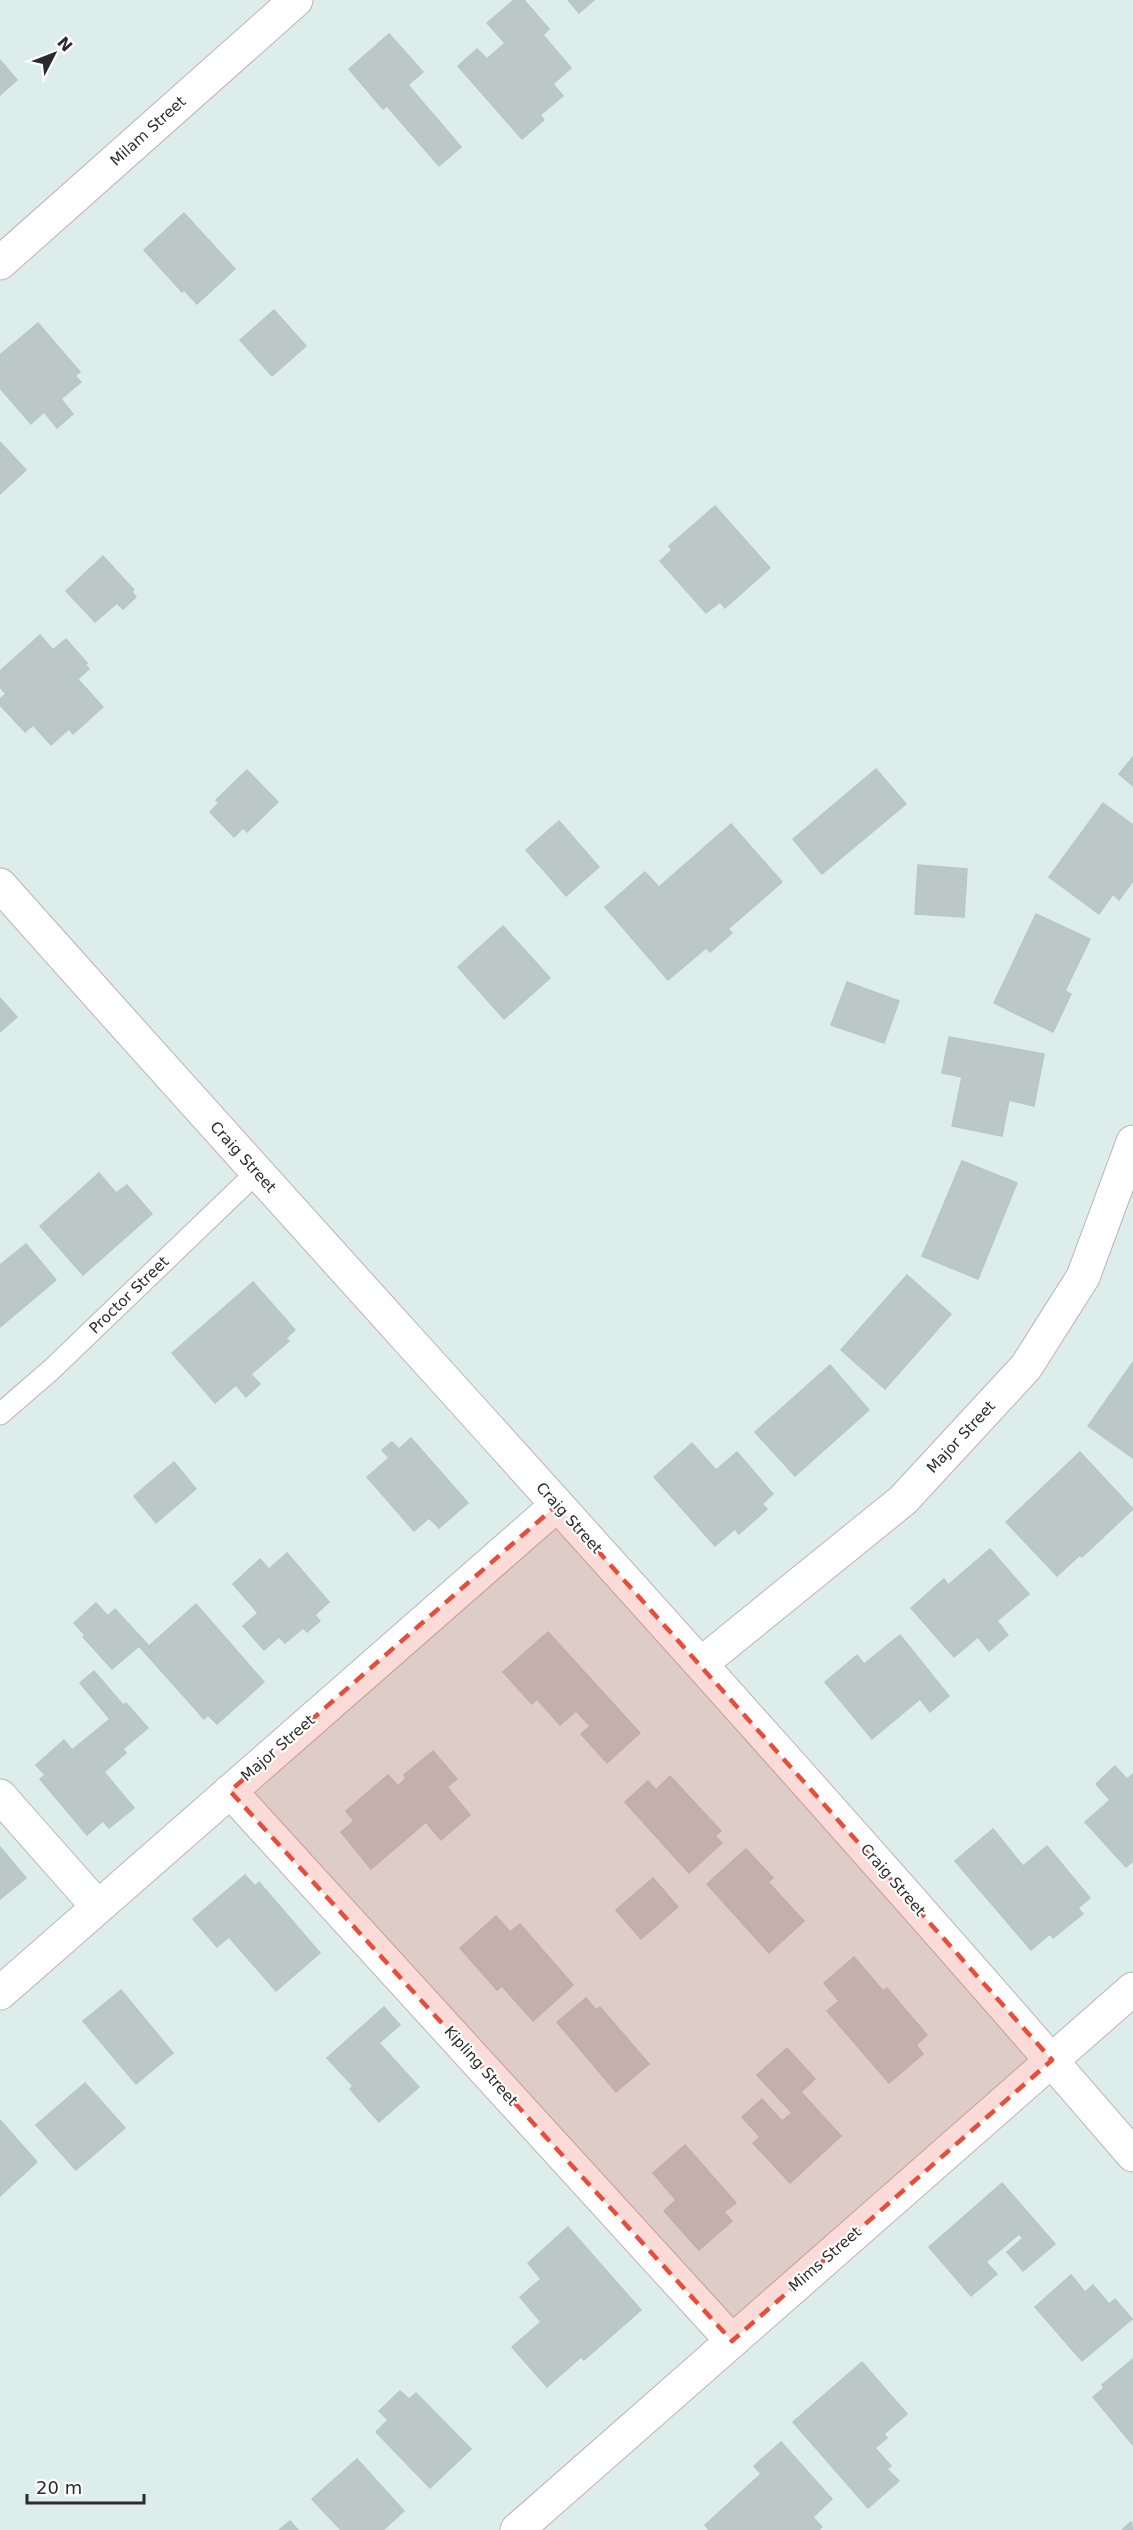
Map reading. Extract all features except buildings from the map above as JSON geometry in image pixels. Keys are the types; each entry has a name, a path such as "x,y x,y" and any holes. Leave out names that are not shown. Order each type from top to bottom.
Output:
{"street":[{"name":"Milam Street","path":"0,263 296,0"},
{"name":"Craig Street","path":"0,885 256,1173 702,1663 1133,2155"},
{"name":"Major Street","path":"702,1663 903,1500 1026,1367 1083,1277 1133,1143"},
{"name":"Major Street","path":"0,1993 557,1505"},
{"name":"Kipling Street","path":"230,1791 732,2341"},
{"path":"0,1796 98,1907"},
{"name":"Mims Street","path":"517,2530 1133,1989"}],"lane":[{"name":"Proctor Street","path":"0,1414 51,1370 256,1173"}],"highlighted area":[{"path":"557,1505 1052,2060 732,2341 230,1791"}]}
